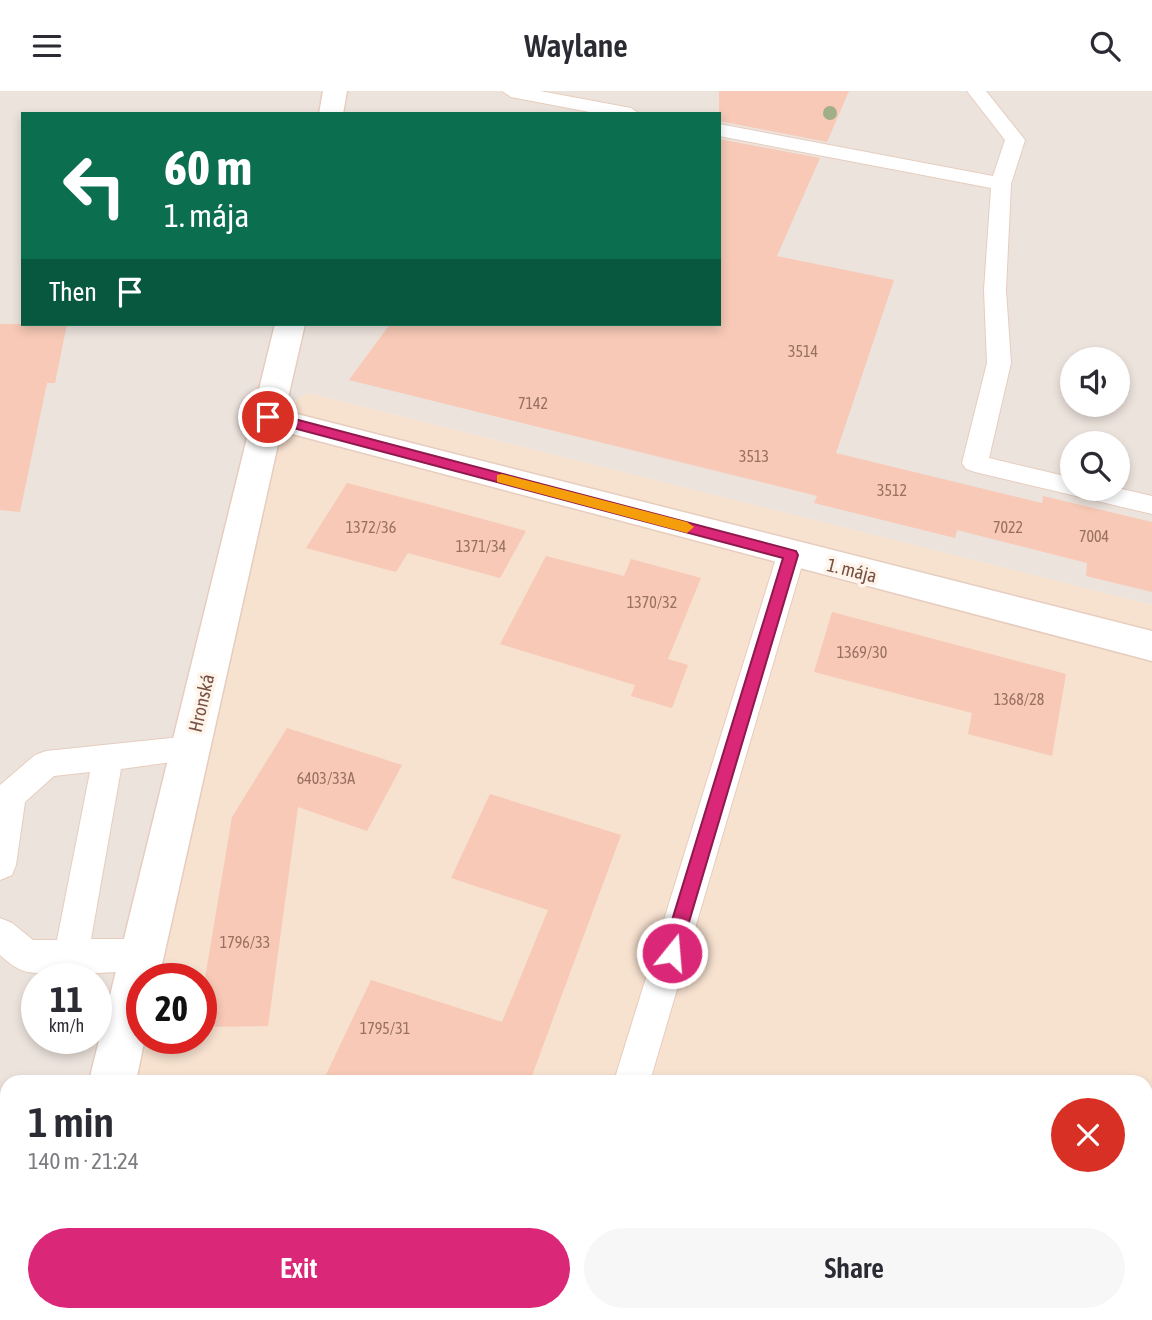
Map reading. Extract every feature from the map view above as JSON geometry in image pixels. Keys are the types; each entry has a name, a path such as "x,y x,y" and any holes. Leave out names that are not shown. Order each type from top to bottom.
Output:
{"street":[{"path":"331,112 335,91"},
{"name":"Hronská","path":"112,1075 289,326"},
{"name":"1. mája","path":"268,417 791,555 1152,646"}],"lane":[{"path":"510,91 620,112"},
{"path":"976,91 1015,140 1001,184 995,290 999,363 975,463 1060,484"},
{"path":"721,131 1001,184"},
{"path":"1130,500 1152,505"},
{"path":"634,1075 791,555"},
{"path":"0,865 10,796 46,764 190,749"},
{"path":"71,955 108,758"},
{"path":"0,933 27,955 142,955"}],"shaded area":[{"path":"0,91 1152,91 1152,605 308,393 268,417 140,963 126,963 126,1021 113,1075 0,1075"},
{"path":"308,393 1152,605 1152,1075 113,1075 126,1021 126,1054 217,1054 217,963 140,963 268,417"}],"building":[{"path":"719,91 849,91 827,142 721,121"},
{"path":"721,139 820,158 777,256 894,280 836,453 1042,503 1043,496 1152,522 1152,592 1086,576 1087,563 957,530 955,538 814,503 817,496 349,380 389,326 721,326"},
{"path":"0,324 67,326 55,383 47,383 20,512 0,510"},
{"path":"347,483 526,531 500,578 408,553 396,572 306,548"},
{"path":"546,556 624,576 631,559 701,578 668,659 688,665 672,708 631,696 635,685 500,644"},
{"path":"832,612 1066,674 1052,756 968,734 972,713 814,672"},
{"path":"287,728 402,765 367,831 298,807 268,1026 217,1027 217,963 208,963 232,817"},
{"path":"490,794 621,835 532,1075 326,1075 371,980 502,1022 548,910 451,878"}],"slow traffic":[{"path":"502,478 687,527"}],"route":[{"path":"268,417 791,555 672,953"}]}
